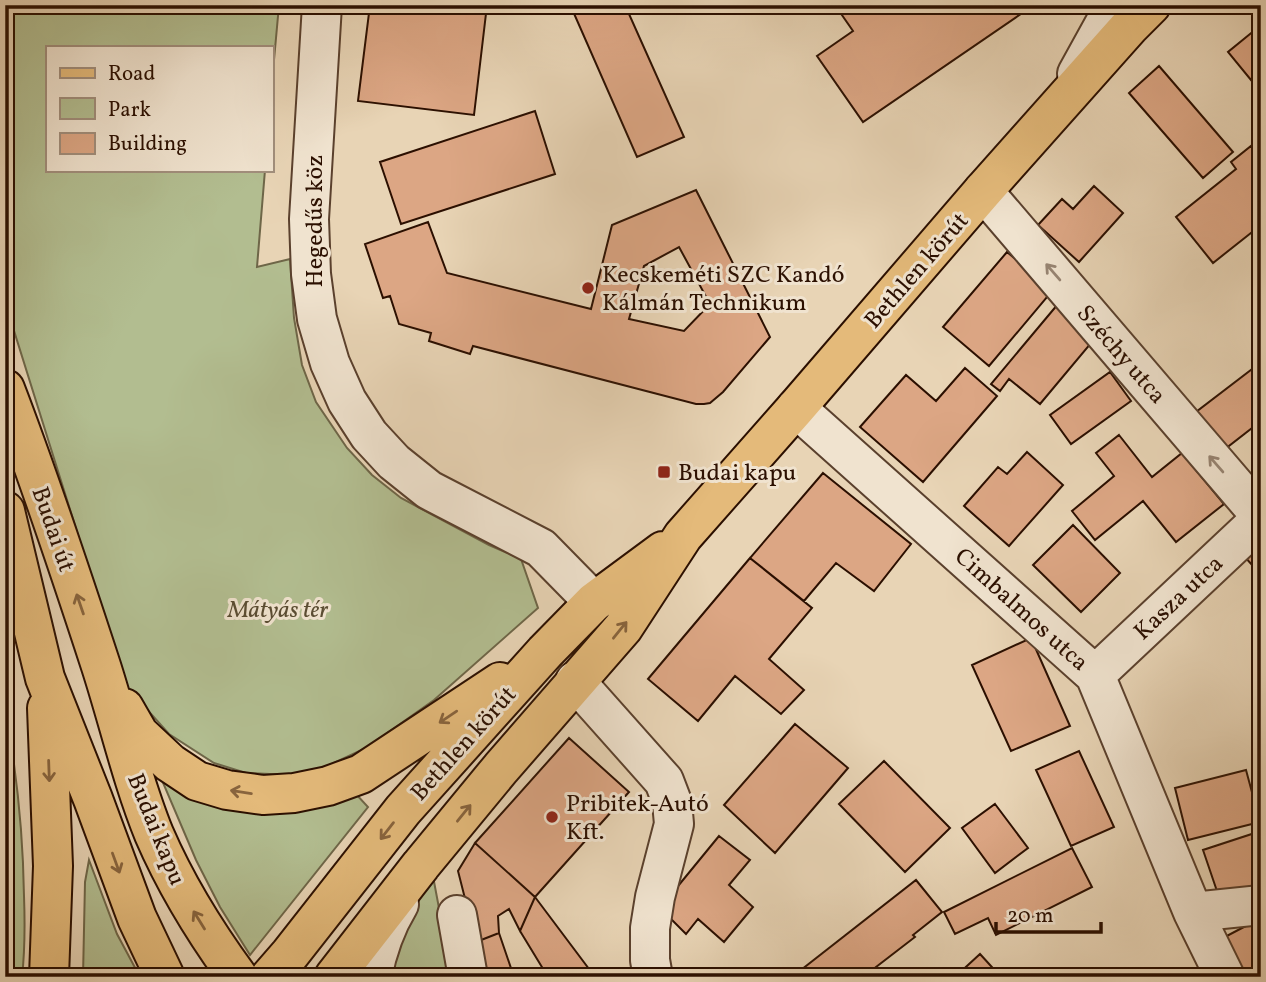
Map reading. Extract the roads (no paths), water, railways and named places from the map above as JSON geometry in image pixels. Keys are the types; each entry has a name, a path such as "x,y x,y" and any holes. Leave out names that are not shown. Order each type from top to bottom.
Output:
{"main road":[{"name":"Bethlen körút","path":"334,977 421,865 575,681 623,628 683,536 983,191 1151,5"},
{"name":"Budai út","path":"5,389 102,669"},
{"name":"Budai út","path":"6,519 46,678"},
{"name":"Bethlen körút","path":"270,977 403,810 545,652 594,602 683,536"},
{"path":"102,669 139,734 170,763 197,781 227,790 263,795 295,793 328,786 361,774 545,652"},
{"name":"Budai kapu","path":"102,669 155,835 188,902 237,977"},
{"path":"46,678 53,866 49,977"},
{"path":"46,678 136,918 165,977"}],"street":[{"name":"Hegedűs köz","path":"322,5 309,219 312,274 317,319 330,363 347,401 369,435 394,462 429,490 541,548 594,602"},
{"path":"1059,107 1115,5"},
{"name":"Széchy utca","path":"983,191 1261,518"},
{"name":"Cimbalmos utca","path":"796,408 1096,675 1193,912 1225,977"},
{"name":"Kasza utca","path":"1096,675 1261,518"},
{"path":"575,681 664,781 672,802 674,824 650,928 653,977"},
{"path":"372,977 388,923 421,865"},
{"path":"1193,912 1261,905"},
{"path":"457,915 468,977"}],"place":[{"name":"Kecskeméti SZC Kandó Kálmán Technikum","path":"588,288"},
{"name":"Budai kapu","path":"664,472"},
{"name":"Pribitek-Autó Kft.","path":"552,817"}],"park label":[{"name":"Mátyás tér","path":"278,609"}]}
